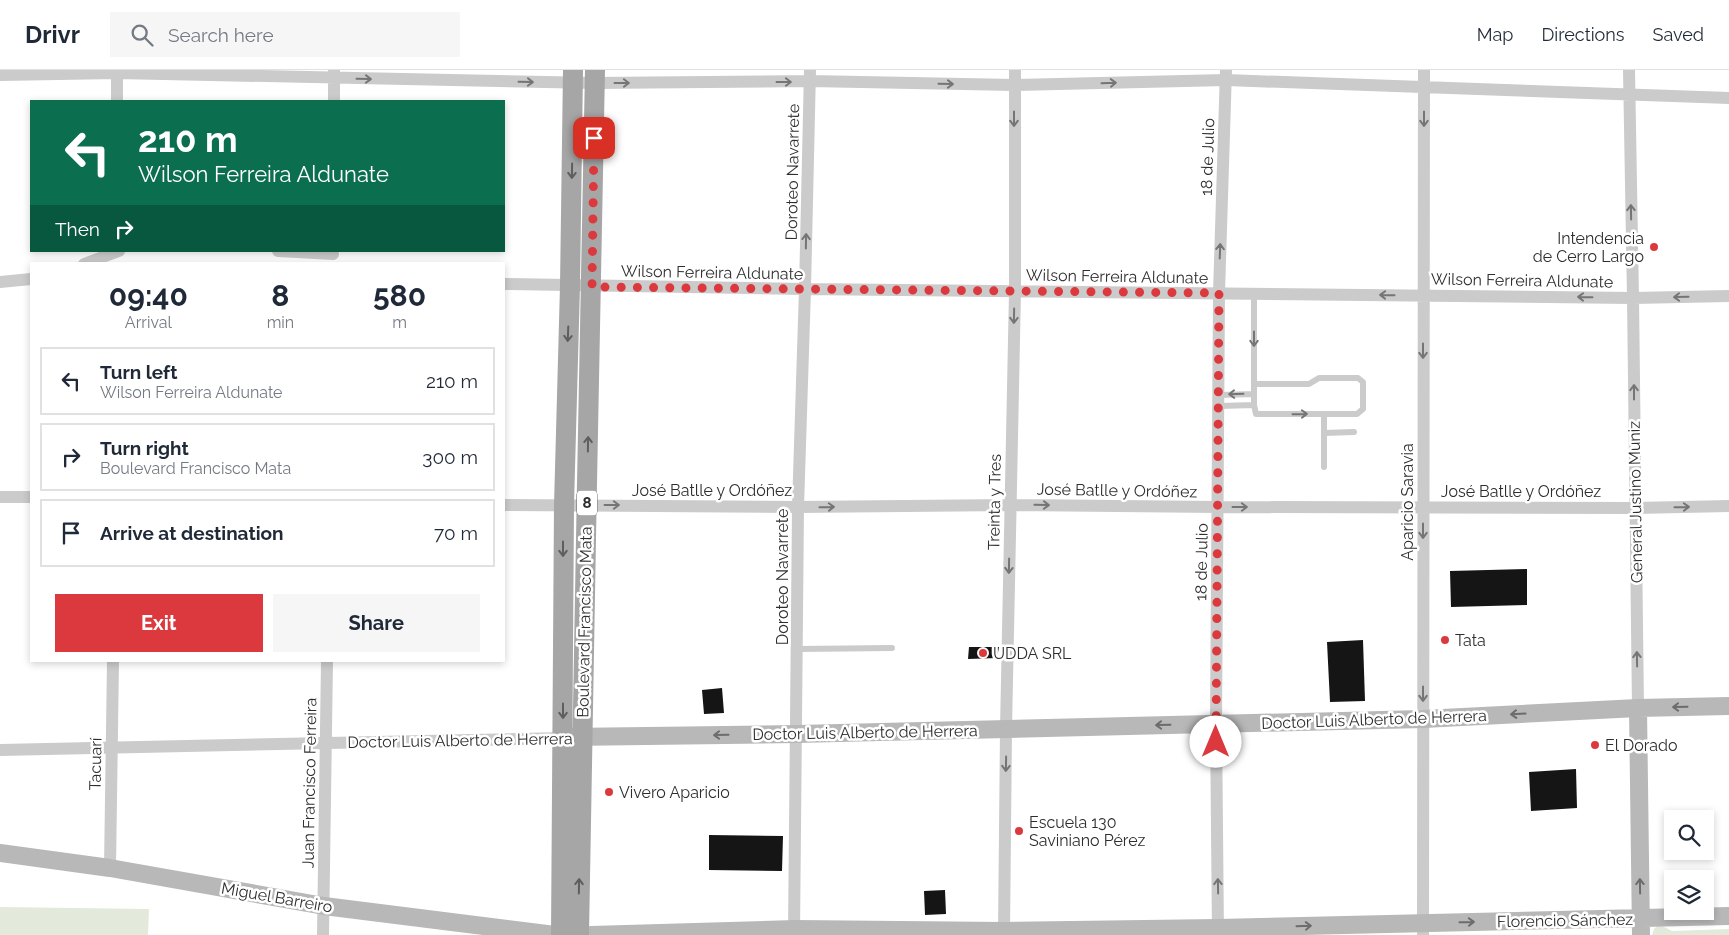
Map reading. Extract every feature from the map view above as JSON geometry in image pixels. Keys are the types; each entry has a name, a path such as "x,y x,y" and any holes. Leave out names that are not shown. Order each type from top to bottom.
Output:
{"main road":[{"name":"Boulevard Francisco Mata","path":"573,76 564,505 579,935"},
{"name":"Boulevard Francisco Mata","path":"561,935 587,505 595,76"}],"street":[{"name":"Treinta y Tres","path":"1004,933 1015,291 1014,70"},
{"name":"Aparicio Saravia","path":"1423,929 1424,70"},
{"name":"General Justino Muniz","path":"1629,70 1634,298 1641,927"},
{"path":"0,75 117,72 810,76 1014,86 1226,75 1424,87 1729,98"},
{"path":"117,72 118,100"},
{"path":"334,74 334,100"},
{"name":"18 de Julio","path":"1218,932 1216,723 1219,293 1226,75"},
{"name":"Doroteo Navarrete","path":"795,932 798,507 810,76"},
{"path":"89,262 116,252"},
{"path":"289,252 333,256"},
{"path":"0,282 30,279"},
{"name":"Wilson Ferreira Aldunate","path":"505,284 805,290 1634,298 1729,296"},
{"path":"0,497 30,497"},
{"name":"José Batlle y Ordóñez","path":"505,505 1635,508 1729,506"},
{"name":"Tacuarí","path":"110,868 113,662"},
{"name":"Juan Francisco Ferreira","path":"323,935 327,662"},
{"name":"Doctor Luis Alberto de Herrera","path":"0,750 1006,729 1423,718 1638,708 1729,706"},
{"name":"Miguel Barreiro","path":"0,853 110,868 324,906 555,935"},
{"name":"Florencio Sánchez","path":"591,935 795,932 1218,932 1641,927 1729,916"}],"lane":[{"path":"1254,293 1254,384 1254,410 1256,414 1357,414 1363,409 1362,382 1358,378 1319,378 1309,384 1254,384"},
{"path":"1219,400 1254,394"},
{"path":"1219,400 1254,404"},
{"path":"1324,414 1324,467"},
{"path":"1324,432 1354,432"},
{"path":"797,649 892,648"}],"shaded area":[{"path":"0,907 149,909 148,935 0,935"},
{"path":"1657,926 1662,926 1672,931 1729,929 1729,935 1652,935"}],"building":[{"path":"1527,569 1527,605 1451,607 1450,571"},
{"path":"1363,640 1365,701 1330,702 1327,642"},
{"name":"UDDA SRL","path":"969,647 999,647 997,658 968,659"},
{"path":"722,688 724,713 704,714 702,690"},
{"path":"1576,769 1577,808 1531,811 1529,772"},
{"path":"709,835 783,836 782,871 709,870"},
{"path":"945,890 946,914 925,915 924,891"}],"place":[{"name":"Intendencia de Cerro Largo","path":"1654,247"},
{"name":"Tata","path":"1445,640"},
{"name":"UDDA SRL","path":"983,653"},
{"name":"El Dorado","path":"1595,745"},
{"name":"Vivero Aparicio","path":"609,792"},
{"name":"Escuela 130 Saviniano Pérez","path":"1019,831"}],"route":[{"path":"594,138 592,287 1219,293 1216,742"}]}
